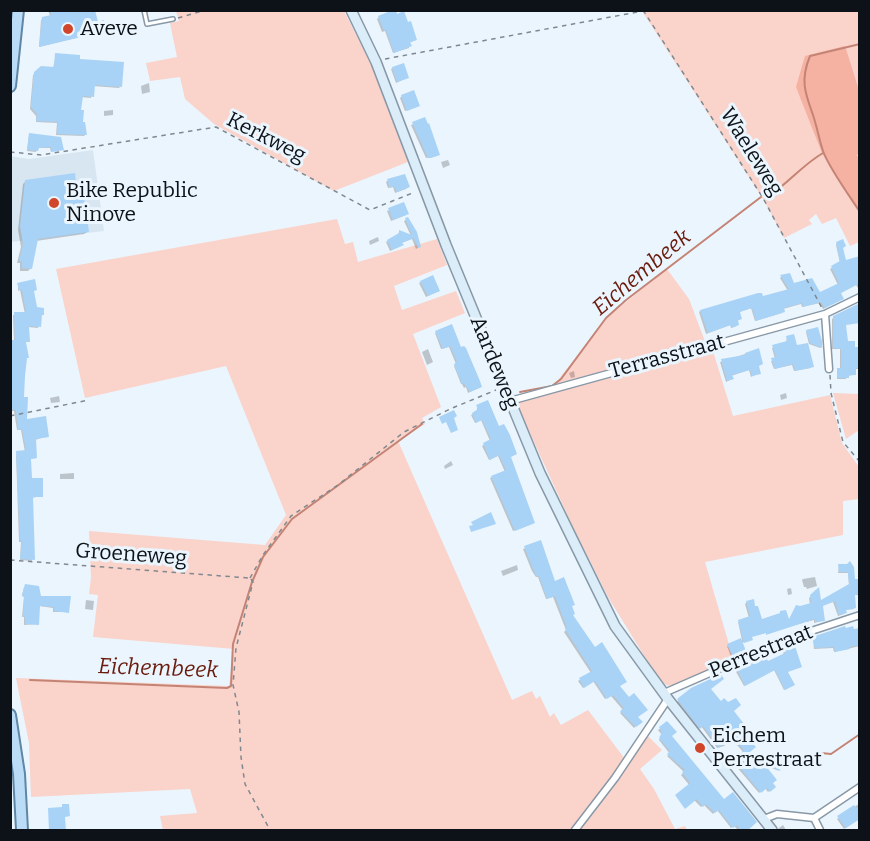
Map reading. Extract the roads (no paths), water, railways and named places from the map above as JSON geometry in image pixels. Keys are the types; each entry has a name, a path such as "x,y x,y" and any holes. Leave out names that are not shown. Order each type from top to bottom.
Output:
{"main road":[{"path":"10,86 18,10"},
{"path":"10,715 22,831"}],"street":[{"name":"Aardeweg","path":"351,10 376,62 446,245 540,473 615,626 666,696 772,831"},
{"name":"Terrasstraat","path":"510,401 825,314 860,297"},
{"path":"825,314 829,369"},
{"name":"Perrestraat","path":"666,696 790,638 860,615"},
{"path":"575,831 615,778 666,696"},
{"path":"764,819 777,814 814,818 860,787"},
{"path":"814,818 820,831"}],"lane":[{"path":"144,10 147,24 173,19"}],"waterway":[{"path":"860,44 810,56 804,79 808,100 826,157 860,212"},
{"name":"Eichembeek","path":"767,197 823,153"},
{"name":"Eichembeek","path":"520,392 552,386 561,379 606,318 626,300 761,197"},
{"name":"Eichembeek","path":"30,680 227,688 231,686 233,644 252,582 263,557 292,519 422,424"},
{"path":"809,764 821,753 831,754 860,734"}],"place":[{"name":"Aveve","path":"68,29"},
{"name":"Bike Republic Ninove","path":"54,203"},
{"name":"Eichem Perrestraat","path":"700,748"}]}
